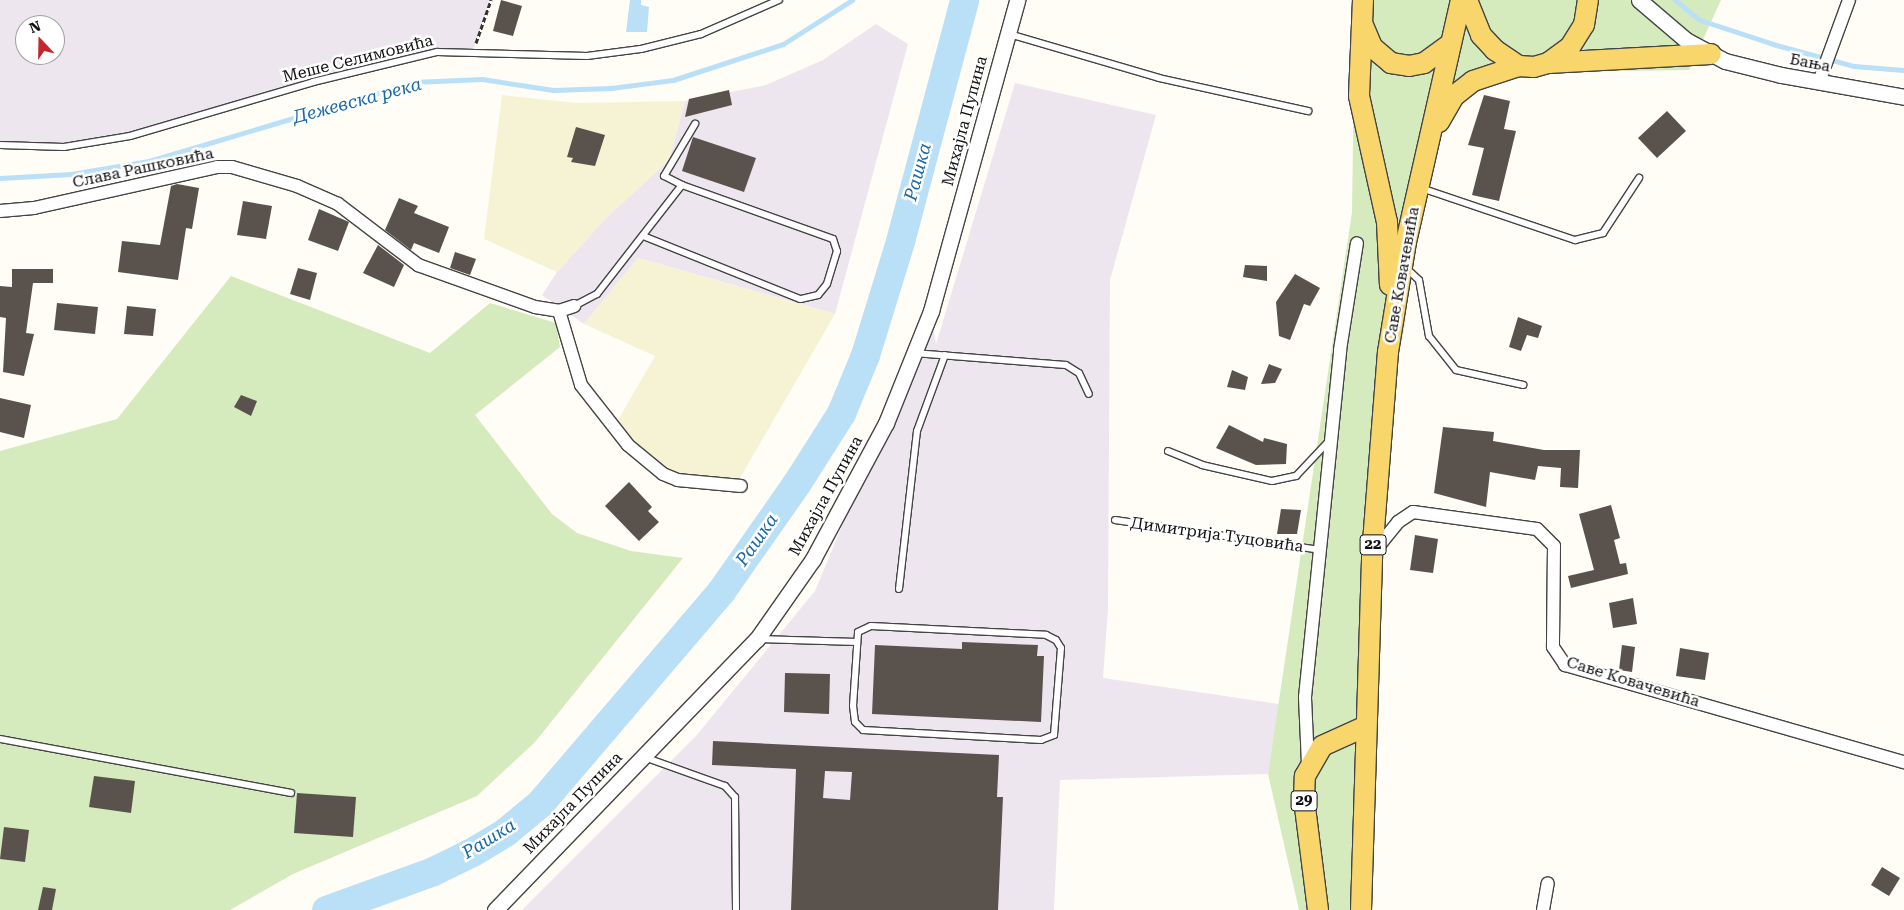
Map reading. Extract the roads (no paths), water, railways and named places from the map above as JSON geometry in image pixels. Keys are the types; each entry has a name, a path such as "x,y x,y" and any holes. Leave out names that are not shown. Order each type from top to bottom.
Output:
{"main road":[{"name":"Саве Ковачевића","path":"1362,910 1372,555 1392,329 1402,265 1418,186 1449,45 1461,0"},
{"path":"1467,0 1484,39 1502,56 1519,66"},
{"path":"1548,63 1570,47 1580,34 1588,0"},
{"path":"1362,9 1372,47 1390,63 1409,66 1424,63 1449,45"},
{"path":"1362,9 1359,96 1387,222 1392,329"},
{"path":"1425,156 1454,96 1479,78 1519,66 1710,54"},
{"name":"29","path":"1308,764 1331,739 1366,726"},
{"name":"Димитрија Туцовића","path":"1308,764 1304,799 1318,910"}],"street":[{"name":"Михајла Пупина","path":"495,910 757,639 838,515 886,423 931,312 1017,0"},
{"name":"Бања","path":"1639,0 1686,40 1710,54 1754,69 1904,97"},
{"name":"Бања","path":"1819,82 1849,0"},
{"name":"Слава Рашковића","path":"0,211 34,208 217,167 232,167 297,186 338,204 418,265 535,307 559,311 574,306"},
{"name":"Димитрија Туцовића","path":"1308,764 1305,697 1331,438 1357,243"},
{"path":"559,311 581,385 628,445 663,474 678,480 742,486"},
{"name":"Саве Ковачевића","path":"1372,555 1398,522 1413,512 1537,529 1554,546 1553,647 1565,665 1863,747 1904,762"},
{"path":"1543,910 1548,883"}],"lane":[{"name":"Меше Селимовића","path":"0,145 64,147 130,136 403,59 437,52 473,51 587,56 641,49 701,34 779,0"},
{"path":"1007,34 1159,78 1308,111"},
{"path":"643,236 800,299 818,295 827,284 838,251 833,239 682,185 664,176 695,124"},
{"path":"1418,186 1575,240 1603,233 1639,178"},
{"path":"574,306 597,294 682,185"},
{"path":"1402,265 1419,280 1429,336 1456,370 1523,385"},
{"path":"914,353 1066,365 1079,373 1089,394"},
{"path":"899,589 917,431 945,355"},
{"path":"1168,452 1202,464 1272,480 1296,476 1331,438"},
{"name":"Димитрија Туцовића","path":"1115,520 1320,550"},
{"path":"871,626 1046,635 1061,648 1054,735 1041,740 863,730 855,722 853,706 857,642 858,632 871,626"},
{"path":"757,639 857,642"},
{"path":"0,739 291,793"},
{"path":"643,756 725,786 736,797 736,910"}],"water":[{"path":"630,0 641,0 641,5 649,7 647,32 626,32"}],"waterway":[{"name":"Дежевска река","path":"0,178 71,174 149,161 414,82 482,79 553,90 611,88 673,80 783,44 852,0"},
{"name":"Рашка","path":"326,910 433,871 472,852 505,832 540,803 721,591 796,484 841,413 865,355 900,241 964,0"},
{"path":"1675,0 1700,20 1776,45 1854,66 1904,70"}]}
